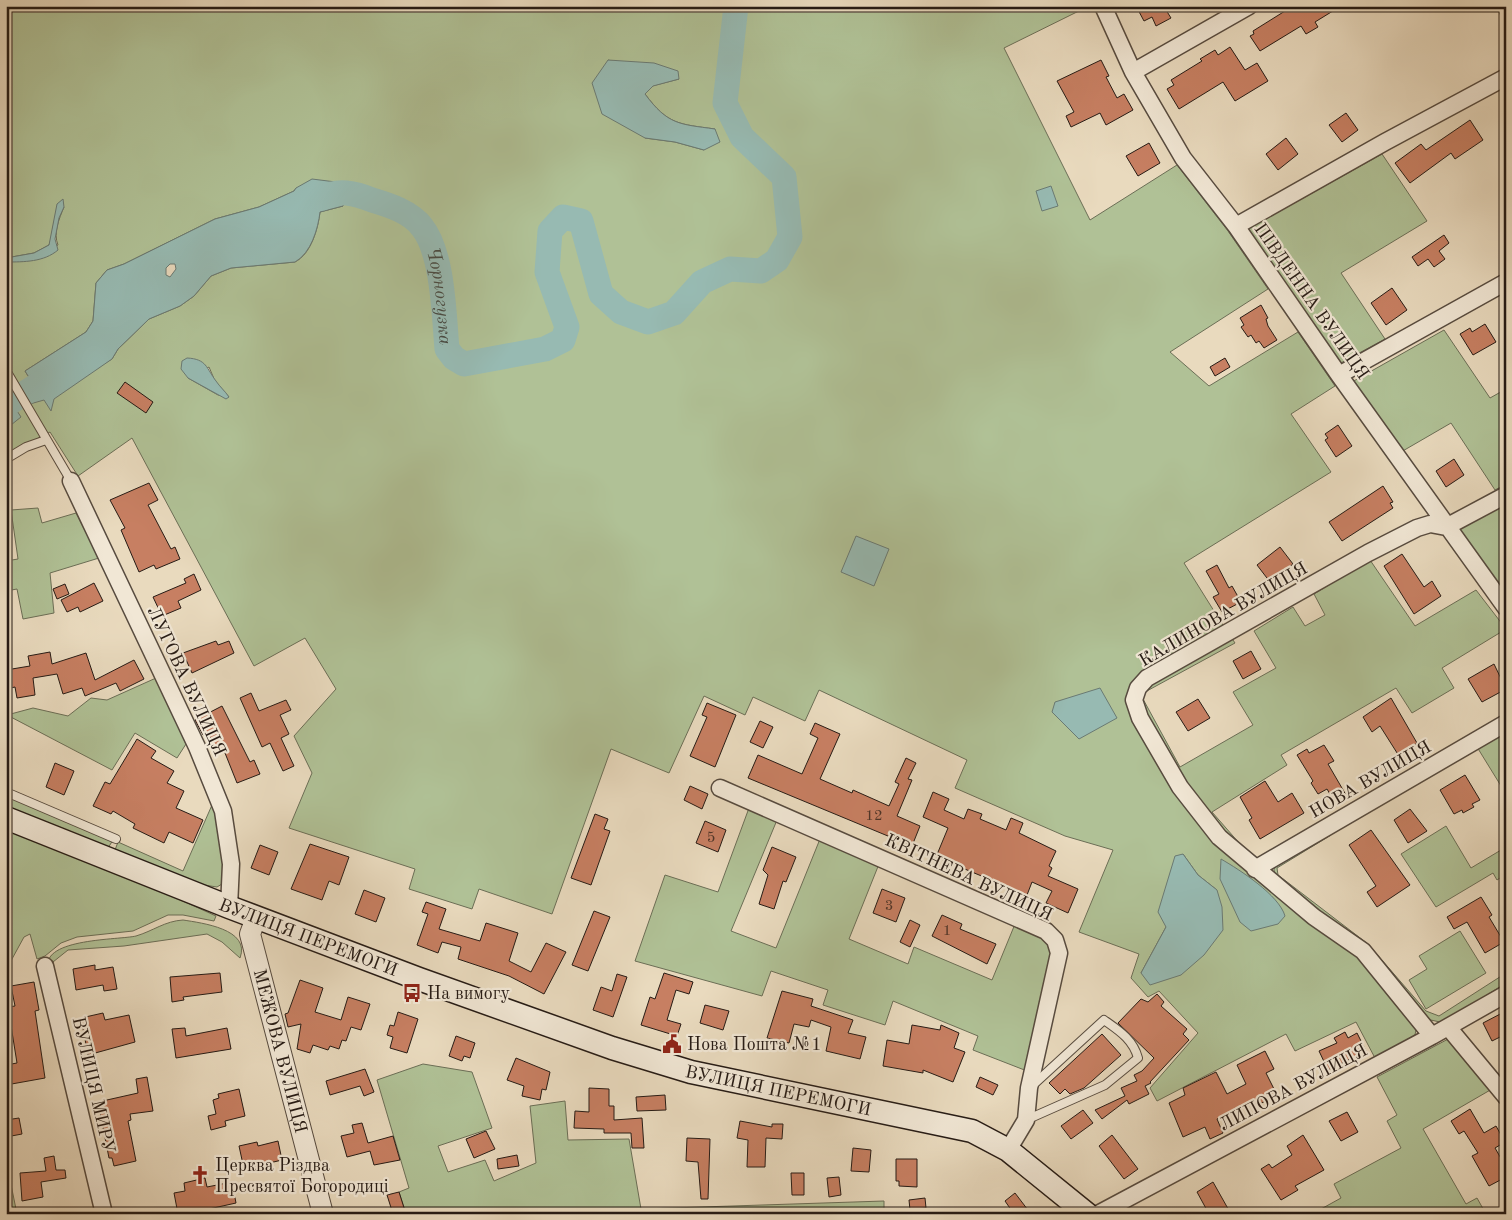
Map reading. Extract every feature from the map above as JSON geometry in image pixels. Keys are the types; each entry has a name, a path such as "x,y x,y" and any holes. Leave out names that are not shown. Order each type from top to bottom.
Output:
{"main road":[{"name":"ВУЛИЦЯ ПЕРЕМОГИ","path":"6,818 256,918 419,980 612,1048 691,1072 972,1131 1008,1150 1088,1214"}],"street":[{"name":"ПІВДЕННА ВУЛИЦЯ","path":"1104,6 1133,72 1183,158 1236,226 1339,376 1506,608"},
{"path":"1133,72 1249,6"},
{"path":"1236,226 1384,142 1506,77"},
{"path":"1339,376 1506,282"},
{"name":"ЛУГОВА ВУЛИЦЯ","path":"71,481 193,739 223,811 231,864 228,907"},
{"name":"КАЛИНОВА ВУЛИЦЯ","path":"1432,1036 1363,951 1314,917 1219,838 1180,787 1140,718 1134,700 1138,688 1147,678 1376,549 1417,528 1430,524 1446,527 1506,494"},
{"name":"НОВА ВУЛИЦЯ","path":"1255,869 1506,723"},
{"name":"КВІТНЕВА ВУЛИЦЯ","path":"720,788 1046,931 1055,940 1059,952 1029,1088 1026,1120 1008,1150"},
{"name":"МЕЖОВА ВУЛИЦЯ","path":"256,918 250,934 323,1214"},
{"name":"ВУЛИЦЯ МИРУ","path":"45,966 104,1214"},
{"name":"ЛИПОВА ВУЛИЦЯ","path":"1098,1214 1432,1036 1506,994"},
{"path":"1448,1027 1506,1097"}],"lane":[{"path":"7,372 71,481"},
{"path":"6,459 26,447 46,440"},
{"path":"6,792 116,838"},
{"path":"1026,1120 1105,1085 1138,1058 1135,1047 1122,1033 1104,1020 1029,1088"}],"green space":[{"path":"6,6 1089,6 1004,48 1090,220 1177,165 1228,231 1268,289 1170,352 1209,386 1298,332 1335,386 1291,414 1331,472 1184,563 1224,627 1134,686 1176,789 1360,954 1417,1024 1415,1035 1375,1058 1356,1022 1295,1051 1286,1034 1157,1101 1150,1088 1198,1033 1159,991 1148,997 1131,978 1139,954 1079,932 1113,850 1065,836 955,788 967,760 819,690 805,721 753,697 745,715 704,696 669,773 611,749 552,914 479,889 472,909 409,889 415,869 289,828 312,773 294,736 336,689 305,638 254,666 132,438 78,476 50,432 6,455 6,421 20,417 6,394 6,262 26,260 58,245 56,231 64,207 56,217 49,245 34,253 6,258","holes":["608,60 679,79 652,86 645,94 661,112 675,121 692,126 715,129 704,150 675,142 645,138","296,188 343,206 320,212 313,240 301,258 295,262 231,268 211,276 194,296 180,306 149,319 118,349 112,359 44,399 35,401 20,386 30,379 25,371 86,332 93,321 96,283 107,270 124,264 215,219 259,207 294,191","209,367 215,381 229,397 218,395 188,378","1183,854 1198,875 1217,890 1141,973 1166,927"]},
{"path":"1497,6 1506,6 1506,30"},
{"path":"1382,154 1427,221 1341,273 1385,339 1339,364 1246,230"},
{"path":"1444,330 1490,398 1506,389 1506,484 1495,490 1451,423 1401,452 1352,382"},
{"path":"1506,504 1506,596 1457,530"},
{"path":"38,508 42,523 76,513 99,558 50,573 54,613 23,619 17,589 6,591 6,561 18,559 11,510"},
{"path":"1370,560 1415,626 1476,590 1506,629 1442,668 1454,688 1412,713 1396,688 1281,755 1287,765 1212,812 1254,860 1222,835 1143,717 1141,690 1231,637 1235,643 1145,692 1143,699 1180,767 1253,725 1233,692 1276,668 1254,631 1293,607 1305,626 1325,615 1314,594"},
{"path":"156,678 186,744 177,758 135,733 112,770 7,715 33,708 68,716 91,698 107,700"},
{"path":"1506,730 1506,794 1477,747"},
{"path":"6,796 113,840 108,848 6,807"},
{"path":"212,805 224,835 222,884 217,887 204,885 115,850 118,842 183,871"},
{"path":"749,808 777,820 731,931 776,948 820,839 879,864 849,939 908,964 914,947 992,980 1015,924 1043,938 1053,953 1027,1071 973,1050 978,1036 893,1001 885,1025 823,1005 828,990 771,971 762,996 635,961 665,875 718,892"},
{"path":"1446,826 1471,868 1506,847 1506,874 1497,880 1493,873 1436,907 1401,854"},
{"path":"6,830 172,896 216,916 214,921 183,915 168,915 133,931 77,937 61,943 45,956 37,959 30,934 24,937 6,970"},
{"path":"1330,832 1331,835 1277,868 1278,875 1368,944 1426,1011 1439,1016 1506,973 1506,983 1450,1018 1440,1022 1426,1019 1275,878 1274,869 1278,861"},
{"path":"183,920 223,929 232,934 238,940 241,948 240,958 222,942 207,934 124,946 68,950 53,962 59,993 48,968 49,958 57,951 83,942 136,936 170,922"},
{"path":"1460,931 1486,973 1426,1009 1409,980 1427,969 1419,956"},
{"path":"1450,1038 1492,1089 1423,1129 1466,1204 1477,1198 1486,1214 1312,1214 1341,1198 1334,1184 1401,1148 1387,1121 1397,1115 1377,1077"},
{"path":"423,1064 472,1072 492,1128 438,1146 448,1172 485,1160 494,1181 536,1163 530,1106 565,1101 568,1140 629,1139 641,1209 884,1201 884,1214 406,1214 399,1192 409,1188 377,1080"},
{"path":"6,1160 17,1214 6,1214"}],"water":[{"path":"608,60 654,63 678,71 679,79 653,86 645,94 661,112 675,121 692,126 715,129 720,142 704,150 675,142 645,138 602,114 592,83"},
{"path":"312,179 344,183 353,191 352,197 346,198 343,206 320,212 313,240 301,258 295,262 231,268 211,276 194,296 180,306 149,319 118,349 112,359 54,399 51,411 44,400 30,404 20,386 30,379 25,371 86,332 93,321 96,283 107,270 124,264 215,219 259,207 294,191","holes":["170,264 175,264 176,269 170,277 166,275 166,268"]},
{"path":"1051,186 1058,206 1042,211 1036,191"},
{"path":"63,199 64,207 59,218 55,239 58,250 40,259 6,262 6,258 34,253 49,245 57,204"},
{"path":"187,358 202,362 229,397 226,399 188,378 181,369 182,361"},
{"path":"6,394 21,417 6,429"},
{"path":"856,536 889,549 874,586 841,572"},
{"path":"1100,688 1117,718 1079,739 1052,712 1055,702"},
{"path":"1183,854 1198,875 1217,890 1222,907 1223,930 1204,955 1181,975 1150,985 1141,973 1166,927 1158,912 1175,856"},
{"path":"1221,859 1258,884 1275,900 1285,916 1278,924 1251,931 1240,922 1220,879"}],"building":[{"path":"1136,6 1174,6 1166,10 1171,18 1156,26 1152,17 1144,21"},
{"path":"1293,6 1341,6 1315,22 1318,27 1306,34 1301,26 1260,51 1250,36 1254,34 1253,31"},
{"path":"1230,47 1245,70 1257,63 1268,81 1235,101 1223,82 1179,109 1167,89 1174,85 1171,80 1202,61 1200,59 1215,50 1218,55"},
{"path":"1101,60 1109,76 1106,77 1117,98 1124,94 1133,110 1106,125 1100,113 1071,127 1066,116 1074,112 1057,81"},
{"path":"1346,113 1358,130 1342,142 1329,125"},
{"path":"1470,120 1483,140 1455,159 1451,153 1410,183 1395,163 1421,144 1426,150"},
{"path":"1286,138 1298,154 1278,170 1266,154"},
{"path":"1149,143 1160,163 1138,176 1126,156"},
{"path":"1444,235 1449,243 1439,251 1445,259 1434,267 1428,259 1418,266 1412,257"},
{"path":"1392,288 1407,310 1386,325 1371,303"},
{"path":"1261,305 1268,318 1266,319 1268,326 1277,340 1264,348 1259,341 1256,343 1251,335 1248,337 1241,327 1244,325 1240,318"},
{"path":"1485,324 1496,342 1473,355 1460,334 1470,328 1472,332"},
{"path":"1225,358 1230,367 1215,376 1210,367"},
{"path":"125,382 153,402 146,413 117,393"},
{"path":"1338,425 1352,446 1336,457 1325,440 1328,438 1325,434"},
{"path":"1454,459 1464,475 1446,487 1436,471"},
{"path":"149,483 158,500 148,505 171,549 175,547 180,559 156,569 154,565 139,572 121,530 125,528 110,500"},
{"path":"1383,486 1393,502 1390,503 1393,508 1342,541 1329,522"},
{"path":"1280,547 1293,564 1270,582 1257,565"},
{"path":"1402,554 1424,587 1432,581 1441,596 1414,614 1384,566"},
{"path":"1217,565 1229,588 1232,586 1241,602 1222,612 1213,597 1219,594 1206,571"},
{"path":"194,574 201,590 178,601 181,608 162,616 153,597 186,583 184,579"},
{"path":"94,583 103,601 80,612 78,607 67,612 61,600"},
{"path":"65,584 69,594 57,599 53,589"},
{"path":"216,641 218,645 229,641 234,653 192,673 183,653"},
{"path":"1251,651 1261,669 1243,679 1233,661"},
{"path":"50,652 52,664 86,653 95,680 134,660 144,679 120,691 116,683 85,696 82,688 63,694 57,674 33,678 35,695 17,698 15,687 6,689 6,670 30,666 28,656"},
{"path":"1494,664 1506,689 1482,702 1468,679"},
{"path":"251,693 259,711 286,700 291,710 280,715 289,734 281,738 294,766 283,771 270,743 262,747 240,698"},
{"path":"1391,698 1417,743 1399,756 1380,726 1372,732 1363,717"},
{"path":"1198,699 1210,718 1188,731 1176,712"},
{"path":"707,703 736,715 715,767 690,756 707,717 702,715"},
{"path":"222,706 250,762 254,760 260,774 237,783 223,748 217,751 208,733 203,735 195,720"},
{"path":"760,721 773,727 763,748 750,742"},
{"path":"815,723 840,734 820,779 852,793 853,790 889,806 899,784 895,782 906,758 916,763 908,779 912,780 897,816 920,826 912,846 748,778 758,755 802,774 818,738 810,734"},
{"path":"137,739 156,751 151,758 174,771 167,783 184,791 176,808 203,820 193,843 169,832 164,843 133,828 135,824 113,811 111,814 93,806 105,782 110,784"},
{"path":"1324,745 1334,761 1328,764 1346,795 1334,801 1327,789 1318,794 1311,783 1313,781 1297,755 1307,749 1309,753"},
{"path":"55,763 74,771 64,795 46,787"},
{"path":"1465,775 1480,800 1472,804 1474,807 1463,813 1462,810 1454,814 1440,790"},
{"path":"1265,781 1278,802 1292,793 1304,813 1260,839 1249,820 1252,818 1240,797"},
{"path":"690,786 708,794 702,809 684,800"},
{"path":"933,792 949,799 944,810 964,819 968,809 982,814 980,819 1006,830 1011,818 1023,823 1019,833 1056,851 1049,866 1052,868 1048,876 1078,889 1068,913 1046,903 1052,891 1032,882 1027,895 936,857 948,828 923,817"},
{"path":"1410,809 1427,831 1408,843 1394,820"},
{"path":"595,814 608,819 604,829 610,831 591,885 571,878"},
{"path":"705,821 726,830 718,852 696,843"},
{"path":"1371,830 1410,885 1377,907 1367,892 1376,886 1349,845"},
{"path":"310,844 349,857 339,885 329,881 322,900 291,889"},
{"path":"260,845 278,852 269,875 251,868"},
{"path":"772,847 796,857 786,882 783,881 774,909 759,904 768,875 763,870"},
{"path":"882,889 905,898 896,922 873,913"},
{"path":"364,890 385,898 376,922 355,914"},
{"path":"1481,897 1492,915 1489,917 1504,942 1485,953 1467,922 1454,929 1447,917"},
{"path":"426,902 446,909 439,929 480,941 486,923 518,933 509,961 531,972 546,943 566,952 544,994 509,976 458,959 461,947 442,942 438,953 417,945 428,914 422,912"},
{"path":"594,911 610,917 588,971 572,965"},
{"path":"942,915 962,924 960,929 996,944 987,964 932,936"},
{"path":"910,920 920,925 910,947 900,942"},
{"path":"95,965 95,970 113,967 117,989 104,991 103,985 76,990 73,969"},
{"path":"220,973 222,992 183,997 184,1000 172,1002 170,977"},
{"path":"664,973 693,982 689,994 676,990 667,1020 681,1024 677,1036 641,1025 650,997 655,999"},
{"path":"617,974 627,977 613,1017 593,1010 601,987 612,991"},
{"path":"300,980 323,988 315,1012 341,1020 348,997 370,1004 361,1030 351,1027 346,1041 342,1040 339,1049 330,1046 328,1050 313,1045 310,1053 297,1049 301,1024 288,1027 285,1014 288,1013"},
{"path":"34,982 39,1010 35,1011 45,1078 6,1085 6,1065 17,1063 8,1007 15,1006 11,986"},
{"path":"782,991 813,999 811,1006 853,1020 848,1033 866,1037 860,1059 826,1051 831,1027 811,1020 809,1027 794,1024 789,1043 767,1038"},
{"path":"1157,994 1164,1002 1161,1006 1187,1029 1183,1034 1189,1040 1151,1083 1145,1086 1149,1094 1129,1104 1127,1100 1102,1119 1095,1110 1125,1096 1121,1088 1137,1081 1134,1075 1142,1071 1154,1058 1118,1023 1141,999 1148,1002"},
{"path":"705,1005 729,1011 723,1030 700,1023"},
{"path":"1506,1011 1506,1034 1492,1041 1483,1023"},
{"path":"398,1012 418,1019 407,1053 390,1048 393,1037 387,1035 390,1025 394,1026"},
{"path":"103,1013 105,1020 129,1015 135,1042 88,1055 81,1018"},
{"path":"912,1025 940,1030 941,1025 959,1033 954,1048 965,1052 953,1082 923,1070 923,1073 883,1066 887,1040 909,1044"},
{"path":"185,1028 186,1036 227,1028 231,1049 176,1058 172,1029"},
{"path":"1345,1032 1348,1038 1357,1033 1366,1051 1328,1070 1319,1051 1337,1043 1334,1038"},
{"path":"1102,1034 1121,1055 1084,1088 1070,1094 1065,1089 1060,1094 1049,1083"},
{"path":"456,1036 475,1043 470,1058 464,1056 462,1061 449,1056"},
{"path":"1265,1051 1274,1069 1266,1073 1277,1095 1254,1107 1252,1101 1217,1119 1223,1133 1210,1139 1205,1127 1183,1137 1169,1103 1185,1095 1183,1088 1216,1072 1227,1094 1246,1084 1237,1065"},
{"path":"516,1058 550,1072 546,1090 542,1089 540,1100 522,1096 524,1086 507,1080"},
{"path":"365,1069 374,1092 364,1096 360,1086 330,1095 326,1081"},
{"path":"147,1077 153,1111 130,1114 131,1120 128,1121 136,1161 114,1166 112,1158 109,1158 98,1102 138,1093 136,1079"},
{"path":"980,1077 998,1085 993,1095 976,1087"},
{"path":"589,1088 609,1089 609,1106 614,1106 614,1120 642,1118 644,1148 632,1148 631,1133 604,1133 604,1129 574,1128 575,1111 589,1112"},
{"path":"239,1089 245,1116 225,1121 226,1126 211,1130 208,1116 216,1114 213,1100 219,1098 218,1094"},
{"path":"665,1095 666,1110 637,1111 636,1097"},
{"path":"1470,1109 1484,1133 1496,1126 1505,1142 1495,1148 1506,1167 1506,1177 1489,1186 1472,1156 1478,1153 1464,1131 1459,1134 1451,1121"},
{"path":"1083,1110 1093,1123 1071,1139 1061,1126"},
{"path":"1347,1112 1358,1132 1341,1141 1329,1121"},
{"path":"19,1118 22,1134 6,1137 6,1120"},
{"path":"740,1121 772,1127 772,1124 783,1124 782,1139 766,1138 765,1167 747,1167 748,1140 737,1138"},
{"path":"362,1123 368,1143 393,1136 400,1160 374,1165 370,1151 347,1157 341,1136 354,1133 352,1125"},
{"path":"486,1131 495,1149 474,1158 466,1139"},
{"path":"1112,1135 1138,1169 1124,1179 1099,1146"},
{"path":"1303,1135 1324,1170 1295,1186 1298,1190 1281,1200 1261,1169 1269,1164 1272,1168 1292,1155 1287,1146"},
{"path":"687,1138 710,1139 708,1199 701,1199 698,1162 686,1161"},
{"path":"278,1141 282,1160 244,1169 239,1146 257,1142 258,1146"},
{"path":"853,1148 871,1150 869,1172 851,1171"},
{"path":"517,1155 519,1166 498,1169 497,1159"},
{"path":"54,1156 56,1170 65,1170 66,1178 41,1182 43,1197 22,1201 20,1173 46,1171 44,1158"},
{"path":"896,1159 917,1159 917,1187 899,1186 899,1181 896,1181"},
{"path":"791,1173 804,1173 804,1195 792,1195"},
{"path":"839,1177 841,1195 829,1197 827,1178"},
{"path":"205,1178 207,1187 232,1182 236,1203 209,1209 210,1214 178,1214 174,1193 185,1191 184,1183"},
{"path":"1213,1182 1231,1214 1209,1214 1197,1192"},
{"path":"399,1192 406,1214 393,1214 387,1195"},
{"path":"1015,1193 1031,1214 1014,1214 1005,1201"},
{"path":"925,1198 926,1208 910,1210 909,1200"}],"waterway":[{"name":"Чорногузка","path":"322,198 340,193 359,195 399,210 412,217 422,227 429,238 438,268 447,349 454,358 464,364 545,349 563,340 567,327 547,272 550,231 563,217 581,221 601,294 621,312 648,322 674,313 702,282 730,269 761,271 777,260 790,237 784,177 742,137 725,103 736,6"},
{"name":"Чорногузка","path":"6,405 47,379"}],"place":[{"name":"На вимогу","path":"412,993"},
{"name":"Нова Пошта №1","path":"672,1044"},
{"name":"Церква Різдва Пресвятої Богородиці","path":"200,1175"}]}
